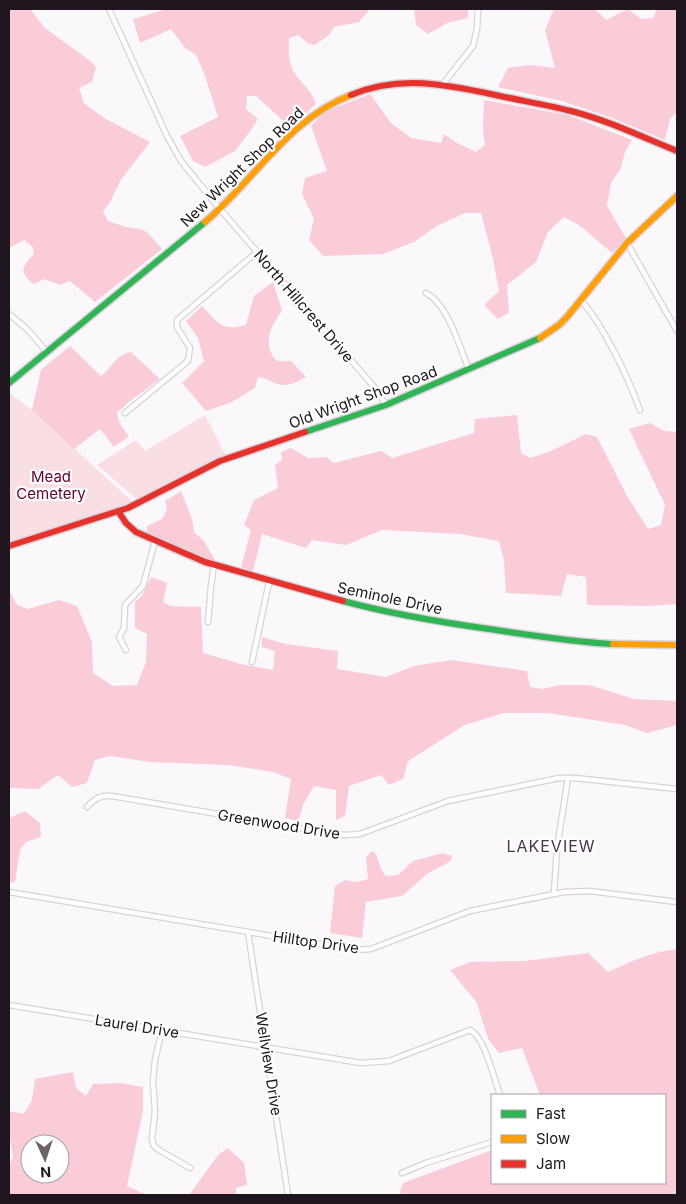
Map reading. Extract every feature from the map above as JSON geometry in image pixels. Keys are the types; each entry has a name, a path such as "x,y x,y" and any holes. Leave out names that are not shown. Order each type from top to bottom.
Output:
{"street":[{"name":"North Hillcrest Drive","path":"109,9 175,151 191,174 376,389 386,405"},
{"path":"443,84 473,46 478,28 478,9"},
{"name":"New Wright Shop Road","path":"9,383 220,209 308,118 350,95 380,86 408,83 443,84 572,111 677,151"},
{"name":"Old Wright Shop Road","path":"9,546 118,511 220,461 386,405 523,347 550,332 567,317 627,243 677,196"},
{"path":"627,243 677,331"},
{"path":"125,413 188,361 190,348 177,327 177,320 257,252"},
{"path":"426,294 434,297 442,307 469,370"},
{"path":"581,300 594,315 606,337 632,389 640,410"},
{"path":"9,314 27,329 47,352"},
{"name":"Seminole Drive","path":"118,511 130,527 155,541 214,566 379,611 575,642 677,645"},
{"path":"126,650 119,637 125,625 124,609 128,600 138,593 143,586 155,541"},
{"path":"208,622 214,566"},
{"path":"252,662 269,582"},
{"path":"554,893 557,848 568,778"},
{"name":"Greenwood Drive","path":"87,807 96,798 112,796 320,832 353,835 448,802 568,778 677,789"},
{"name":"Hilltop Drive","path":"9,892 363,950 470,911 554,893 590,891 677,902"},
{"name":"Wellview Drive","path":"248,932 288,1195"},
{"name":"Laurel Drive","path":"9,1005 357,1062 389,1061 470,1030 481,1041 500,1094"},
{"path":"162,1030 153,1070 155,1111 152,1139 154,1146 159,1150 190,1168"},
{"path":"402,1173 426,1162 491,1142"}],"green space":[{"name":"Mead Cemetery","path":"11,394 32,410 133,502 78,522 9,542 9,395"},
{"path":"205,415 226,456 139,501 97,465 136,440 145,451"}],"shaded area":[{"path":"9,9 30,9 45,28 93,63 96,68 92,82 79,88 84,103 104,118 150,142 121,180 109,204 103,211 108,221 147,232 162,249 95,302 70,281 60,285 44,279 34,284 24,273 27,262 34,254 33,247 24,240 9,248"},
{"path":"167,9 370,9 359,22 334,27 329,35 315,45 309,44 298,35 289,38 289,54 293,70 311,93 316,104 291,128 256,96 247,96 246,109 258,119 235,151 205,167 193,161 180,136 218,117 204,73 196,55 185,48 171,29 140,43 133,19"},
{"path":"414,9 468,9 468,18 447,23 428,34 416,25"},
{"path":"554,9 595,9 606,20 628,9 641,19 653,18 657,9 677,9 677,112 670,119 665,140 612,118 562,101 498,87 508,68 529,65 555,68 545,30"},
{"path":"370,94 391,123 411,138 441,143 444,134 476,152 485,145 483,130 484,100 568,115 632,140 625,152 621,168 611,183 607,206 626,238 612,253 579,225 564,217 548,232 536,262 507,285 509,313 498,319 484,305 499,291 481,213 465,213 437,226 414,242 383,254 323,256 309,240 314,219 302,194 305,178 327,171 311,126 324,112"},
{"path":"273,282 282,310 269,336 271,353 278,360 291,361 306,377 285,385 258,377 255,388 232,402 206,411 182,383 204,361 198,338 186,321 202,306 220,324 230,327 246,325 254,296"},
{"path":"70,346 101,376 121,356 131,352 160,379 117,413 120,424 129,436 114,447 100,429 74,449 32,410 41,370"},
{"path":"517,415 521,453 530,458 551,451 586,434 597,437 627,496 648,529 661,525 665,505 629,429 650,423 664,431 677,432 677,604 647,606 587,605 586,577 567,574 561,596 506,593 504,561 499,541 460,534 382,530 346,545 312,540 306,548 262,534 253,571 241,567 251,530 244,525 254,500 278,488 275,465 282,460 281,452 291,448 308,458 326,457 334,463 381,451 392,458 474,433 475,419"},
{"path":"181,491 192,519 194,532 204,541 215,560 209,560 147,533 147,526 162,519 167,510 165,501"},
{"path":"151,577 167,583 163,602 170,606 201,607 203,653 241,664 273,670 275,651 262,647 262,637 285,644 338,651 337,669 386,677 414,666 451,660 527,671 530,687 543,689 560,685 589,685 634,699 677,701 677,725 647,733 625,725 548,713 504,713 465,725 408,761 403,779 389,785 381,775 349,786 345,816 336,820 336,790 314,786 304,803 298,821 285,818 291,779 273,772 228,765 150,762 110,756 95,760 87,783 72,787 58,775 38,789 9,788 9,590 17,605 28,609 59,600 77,606 92,642 93,673 113,686 137,685 146,662 147,634 135,628 135,602 141,597"},
{"path":"25,811 40,823 41,837 26,842 20,850 15,882 9,883 9,818"},
{"path":"372,851 376,854 381,869 386,876 398,875 413,861 443,853 452,856 451,861 427,874 402,896 366,902 362,938 330,933 335,886 345,880 357,882 368,879 366,857"},
{"path":"677,949 677,1195 401,1195 400,1191 403,1183 491,1150 491,1184 666,1184 666,1094 540,1094 522,1048 499,1053 488,1039 477,1003 450,970 470,962 525,961 588,953 608,972 642,957"},
{"path":"73,1072 76,1088 86,1096 93,1084 120,1083 143,1087 143,1111 127,1186 147,1195 9,1195 9,1165 13,1157 9,1132 9,1111 24,1114 32,1100 35,1079"},
{"path":"228,1148 244,1163 247,1185 236,1188 236,1195 189,1195 219,1154"}],"traffic: fast":[{"path":"9,383 205,222"},
{"path":"305,432 386,405 540,338"},
{"path":"343,601 397,614 452,624 582,642 613,644"}],"traffic: slow":[{"path":"205,222 290,135 309,119 351,95"},
{"path":"540,338 567,317 627,243 677,196"},
{"path":"613,644 677,645"}],"traffic: jam":[{"path":"351,95 388,85 407,83 462,88 584,115 677,151"},
{"path":"9,546 128,508 220,461 305,432"},
{"path":"118,511 126,523 136,532 205,562 343,601"}],"district":[{"name":"LAKEVIEW","path":"551,846"}]}
